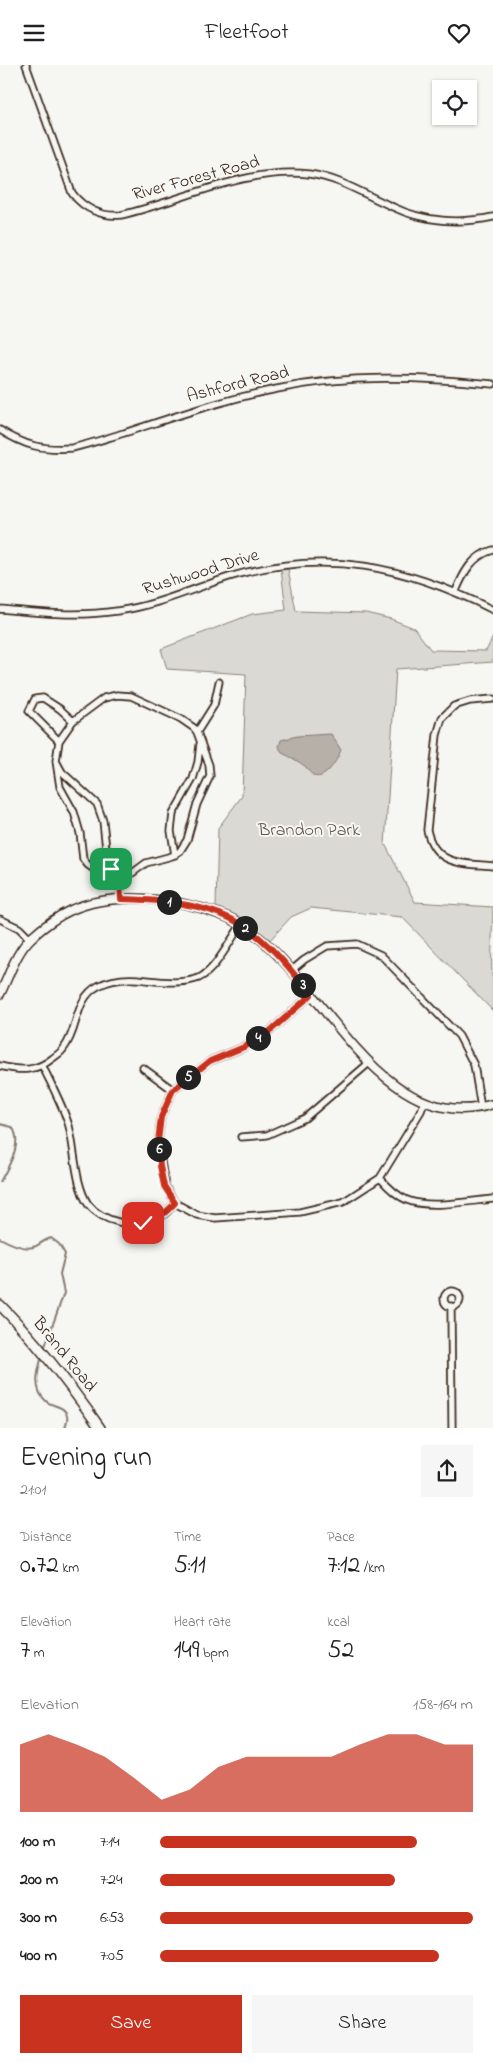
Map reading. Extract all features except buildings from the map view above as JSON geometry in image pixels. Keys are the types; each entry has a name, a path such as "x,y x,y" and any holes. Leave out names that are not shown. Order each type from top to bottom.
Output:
{"main road":[{"name":"Brand Road","path":"0,1305 36,1344 100,1428"}],"street":[{"name":"River Forest Road","path":"26,65 72,193 84,205 100,213 121,215 249,177 284,173 312,175 330,179 395,208 427,218 468,221 493,217"},
{"name":"Ashford Road","path":"0,430 19,442 33,446 50,449 72,448 220,403 276,389 312,383 376,377 431,378 493,384"},
{"path":"456,591 464,572 473,560 493,550"},
{"name":"Rushwood Drive","path":"0,609 65,615 119,611 156,603 249,572 311,564 351,565 392,571 416,577 456,591 493,610"},
{"path":"197,732 214,705 219,681"},
{"path":"118,695 131,696 181,719 194,728 209,765 210,776 197,804 187,840 175,855 146,863 127,877 120,879 98,872 88,865 84,859 74,812 60,787 56,761 59,741 73,721 104,698 118,695"},
{"path":"59,741 29,711 35,699 43,698 73,721"},
{"path":"493,699 470,701 454,706 442,718 437,735 428,829 430,841 442,856 451,861 493,866"},
{"path":"175,855 171,831 173,814 193,779 198,762 200,741"},
{"path":"56,761 62,772 97,804 103,821 107,859 114,875 120,879"},
{"path":"120,879 121,899"},
{"path":"0,995 22,949 30,939 53,920 72,910 96,902 121,899 175,903 220,914 264,942 369,1063 398,1087 424,1103 452,1109 481,1108 493,1105"},
{"path":"0,919 19,928 30,939"},
{"path":"0,1066 31,1070 43,1067 64,1048 71,1036 76,1015 87,995 96,987 118,979 172,982 200,977 220,958 240,925"},
{"path":"291,971 304,960 327,946 357,944 381,955 459,1036 474,1065 481,1108"},
{"path":"311,995 270,1031 244,1047 210,1061 173,1090 161,1117 158,1141 164,1186 175,1203 197,1215 215,1218 300,1212 343,1202 380,1178 424,1103"},
{"path":"242,1137 267,1135 305,1119 369,1063"},
{"path":"43,1067 68,1123 80,1184 89,1204 105,1218 126,1224 155,1220 166,1213 175,1203"},
{"path":"143,1068 173,1090"},
{"path":"380,1178 390,1189 407,1200 428,1203 493,1199"},
{"path":"452,1307 452,1428"}],"green space":[{"name":"Brandon Park","path":"281,569 288,569 296,611 366,613 391,619 414,628 431,650 486,651 493,637 493,662 396,669 385,844 415,902 493,907 493,1011 402,917 311,908 291,917 270,940 245,919 216,907 218,828 242,796 246,674 167,669 161,649 252,614 286,610"}],"shaded area":[{"path":"331,734 341,750 331,768 318,777 314,776 306,767 294,759 282,753 279,747 281,740 297,736"}],"waterway":[{"path":"0,1124 12,1127 16,1140 13,1155 0,1182"},
{"path":"0,1238 27,1248 36,1246 51,1238 59,1244 65,1254 60,1274 64,1293 44,1349"},
{"path":"42,1356 37,1379 39,1391 46,1401 66,1412 65,1428"}],"route":[{"path":"111,869 114,875 120,879 121,899 175,903 220,914 240,925 264,942 311,995 270,1031 244,1047 210,1061 173,1090 161,1117 158,1141 164,1186 175,1203 166,1213 155,1220 143,1223"}]}
